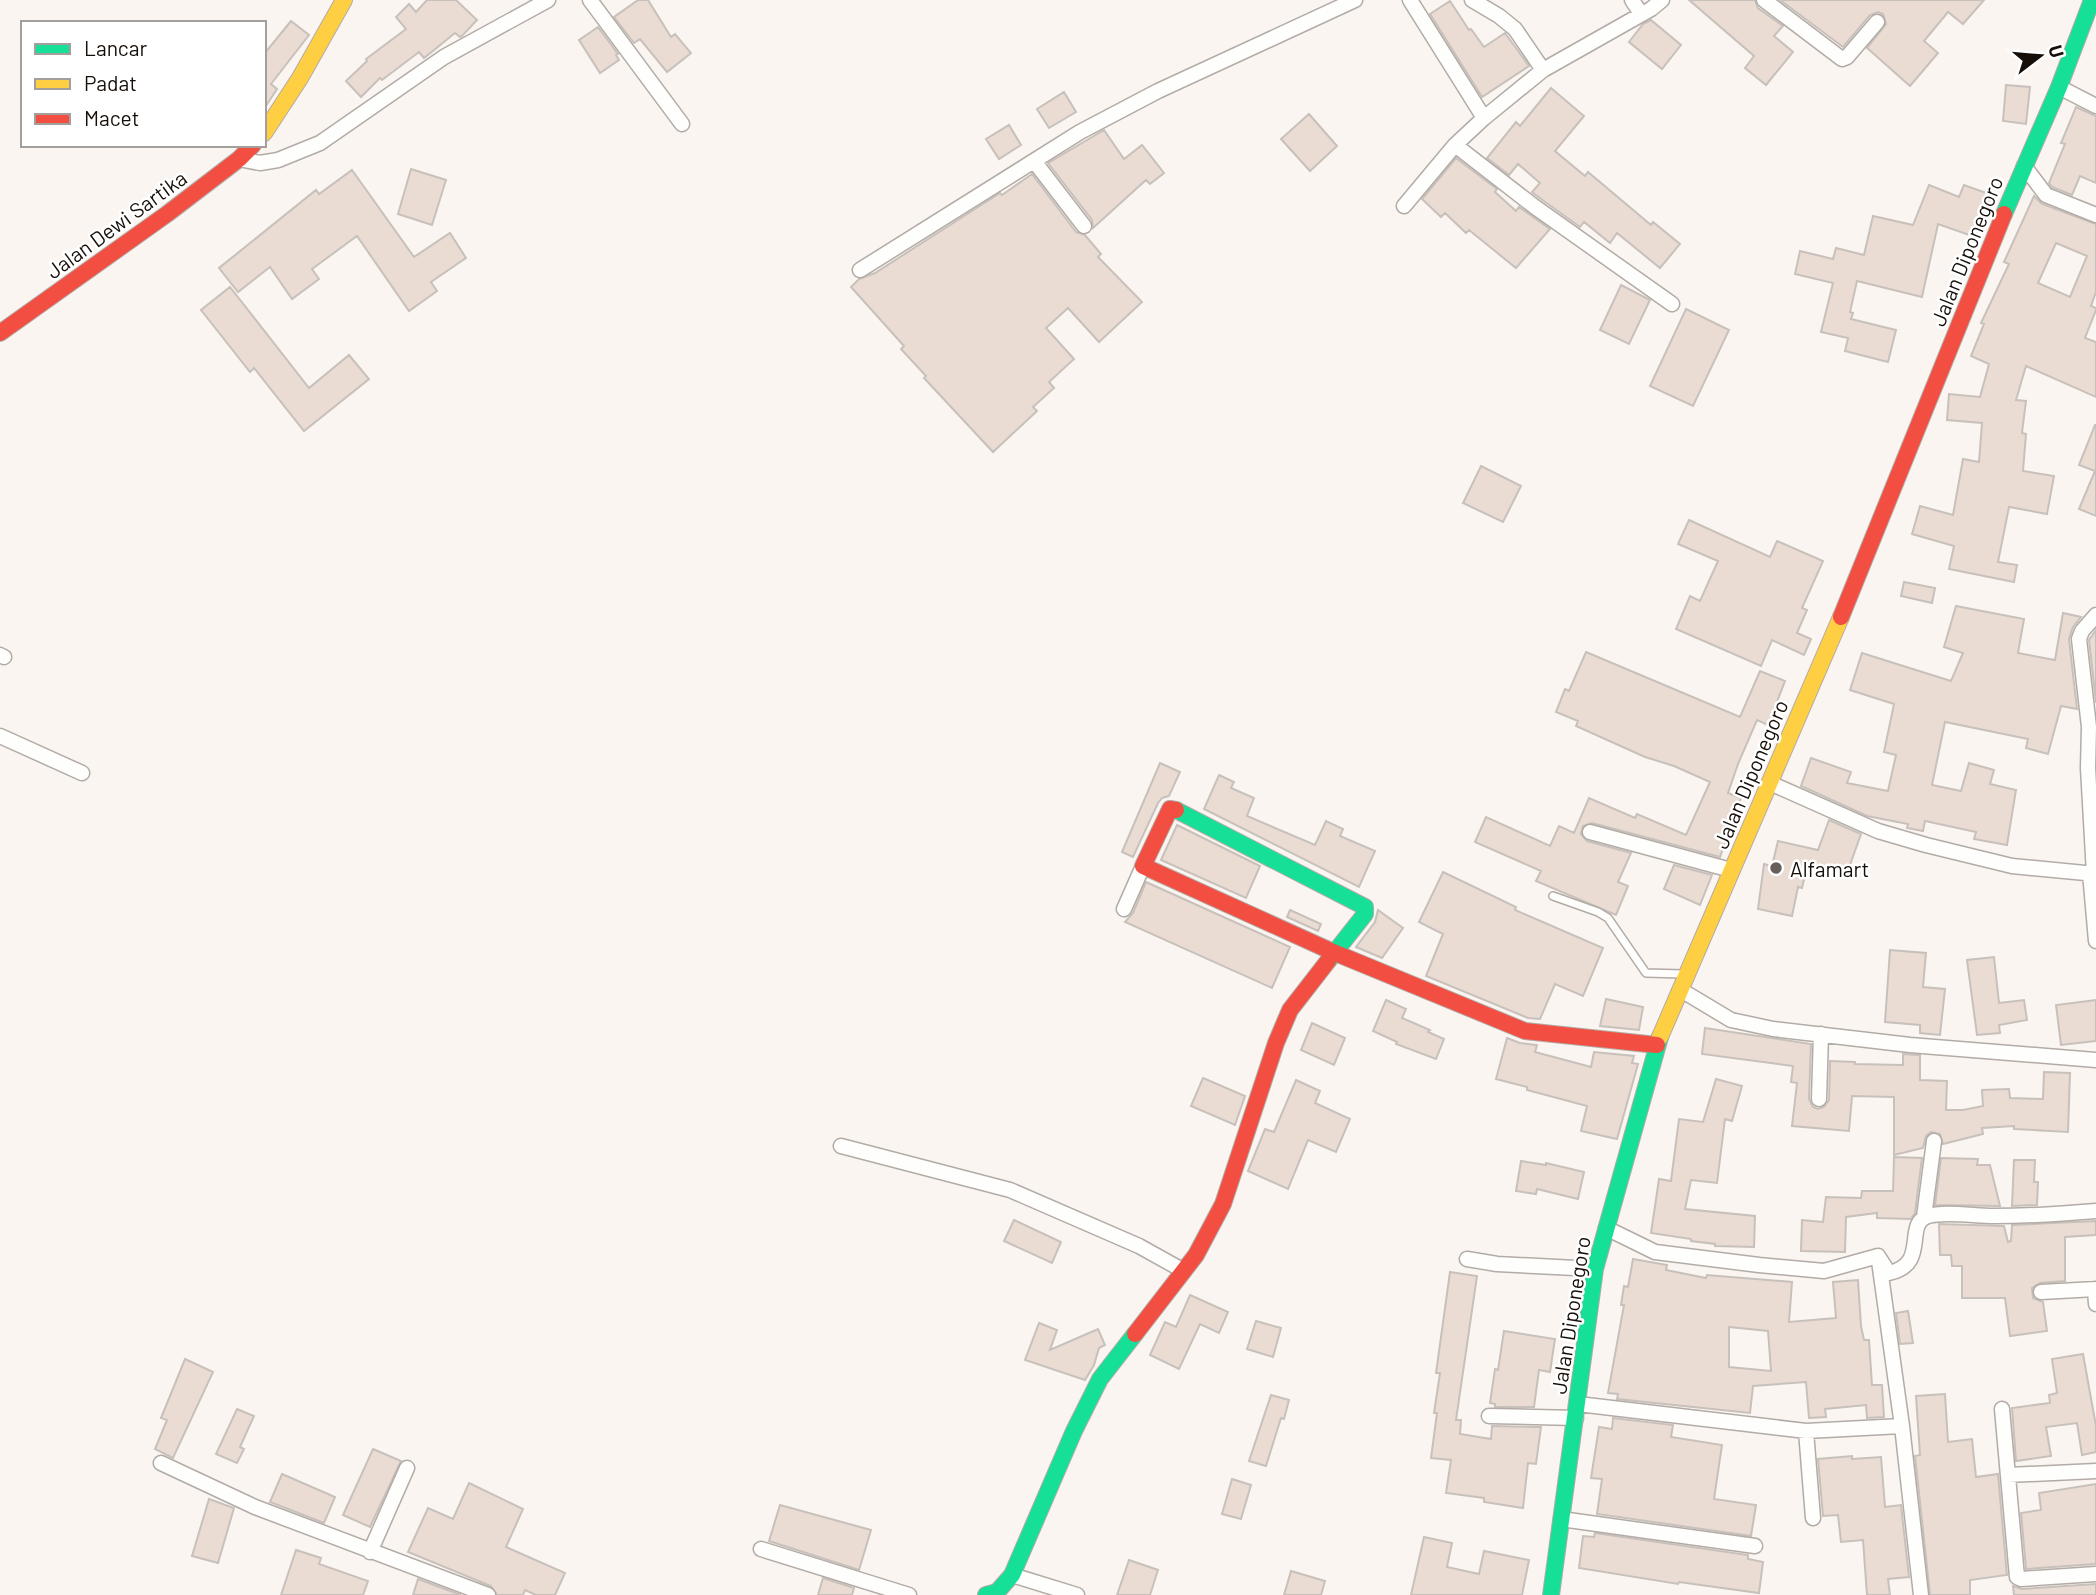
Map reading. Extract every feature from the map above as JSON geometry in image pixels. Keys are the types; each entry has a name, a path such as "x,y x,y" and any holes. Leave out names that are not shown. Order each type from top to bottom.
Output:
{"street":[{"path":"266,129 300,78 344,0"},
{"path":"239,159 260,163 278,160 320,143 444,57 548,0"},
{"path":"590,0 682,124"},
{"path":"860,270 1080,132 1158,92 1355,0"},
{"path":"1410,0 1484,117"},
{"path":"1472,0 1515,29 1543,69"},
{"path":"1632,0 1641,14"},
{"path":"1404,206 1455,145 1484,117 1543,69 1662,0"},
{"path":"1764,0 1842,59 1847,57 1877,22"},
{"name":"Jalan Diponegoro","path":"1551,1595 1595,1269 1657,1045 1871,547 1929,397 2059,86 2092,0"},
{"path":"2059,86 2096,106"},
{"path":"1455,145 1535,207 1672,304"},
{"name":"Jalan Dewi Sartika","path":"0,332 167,214 251,147"},
{"path":"1034,161 1084,226"},
{"path":"2024,166 2046,195 2096,215"},
{"path":"2096,615 2082,631 2080,639 2092,728 2088,768 2096,942"},
{"path":"0,736 82,773"},
{"path":"1770,783 1878,831 1926,845 2011,866 2094,874"},
{"path":"986,1595 998,1592 1012,1575 1074,1431 1100,1379 1196,1255 1223,1204 1276,1043 1290,1010 1365,914 1365,907 1357,901 1179,811 1170,809 1124,909"},
{"path":"1590,832 1731,870"},
{"path":"1143,866 1333,952 1525,1031 1657,1045"},
{"path":"1684,982 1731,1020 1773,1029 1910,1045 2096,1060"},
{"path":"1819,1099 1821,1034"},
{"path":"1878,1256 1889,1273 1899,1270 1912,1259 1919,1222 1924,1217 1934,1141"},
{"path":"841,1146 1010,1190 1139,1247 1184,1271"},
{"path":"1924,1217 2029,1216 2096,1211"},
{"path":"1606,1228 1655,1252 1759,1265 1824,1270 1878,1256"},
{"path":"1878,1256 1902,1426 1921,1595"},
{"path":"1467,1259 1497,1264 1595,1269"},
{"path":"2041,1292 2096,1289 2096,1304"},
{"path":"2002,1409 2019,1579 2096,1574"},
{"path":"1489,1416 1576,1411 1807,1431 1902,1426"},
{"path":"1807,1431 1813,1518"},
{"path":"161,1463 256,1507 488,1595"},
{"path":"370,1552 407,1468"},
{"path":"2008,1475 2096,1471"},
{"path":"1561,1519 1755,1546"},
{"path":"761,1549 909,1595"},
{"path":"1012,1575 1077,1595"}],"lane":[{"path":"1553,896 1608,918 1646,973 1684,982"}],"building":[{"path":"427,0 456,0 477,20 462,36 455,33 424,58 419,52 382,80 380,78 361,97 346,81 366,59 406,29 396,17 409,4 416,12"},
{"path":"638,0 648,0 671,37 675,34 691,53 667,72 640,39 634,43 614,17"},
{"path":"1689,0 1755,0 1758,8 1783,26 1774,36 1793,52 1766,85 1745,68 1754,56"},
{"path":"1780,0 1984,0 1963,24 1948,12 1924,41 1938,53 1910,86 1867,48 1886,24 1883,14 1878,12 1870,15 1843,47"},
{"path":"1450,1 1484,47 1505,33 1529,66 1482,97 1430,14"},
{"path":"1651,20 1681,45 1662,69 1629,42 1643,24"},
{"path":"291,21 309,35 271,84 277,89 266,106 266,52"},
{"path":"598,27 618,54 616,55 619,60 600,73 579,40"},
{"path":"2006,85 2030,87 2026,124 2003,121"},
{"path":"1551,88 1584,116 1555,151 1585,176 1588,172 1651,225 1653,222 1680,244 1660,268 1617,233 1610,243 1584,222 1580,227 1541,199 1532,192 1540,183 1518,164 1509,175 1487,158 1516,122 1520,126"},
{"path":"1064,92 1076,112 1049,128 1037,109"},
{"path":"2076,107 2096,116 2096,183 2080,176 2072,195 2052,187 2049,183"},
{"path":"1309,114 1337,146 1310,171 1281,139"},
{"path":"1009,125 1021,145 999,159 986,139"},
{"path":"1104,130 1124,159 1142,145 1164,173 1150,184 1146,180 1093,228 1092,220 1048,163"},
{"path":"1456,158 1497,189 1495,192 1516,211 1519,207 1550,229 1516,268 1469,230 1466,233 1445,213 1441,217 1422,199"},
{"path":"411,169 446,180 432,225 398,214"},
{"path":"352,170 414,257 450,233 466,258 431,282 437,291 409,311 357,236 312,269 319,279 292,299 270,267 238,292 219,268 316,190 319,194"},
{"path":"1032,174 1076,232 1085,235 1101,254 1098,257 1142,302 1099,342 1068,308 1046,328 1074,359 1049,382 1054,388 1033,407 1037,411 993,452 924,378 926,376 901,349 904,346 851,287 859,279 875,273"},
{"path":"1929,185 1959,197 1964,185 1992,195 1975,237 1938,224 1922,297 1857,281 1851,319 1896,330 1888,362 1845,351 1848,338 1821,332 1833,283 1795,274 1800,251 1833,259 1836,248 1864,255 1873,216 1913,225"},
{"path":"2034,196 2042,204 2096,224 2096,292 2091,306 2096,310 2085,338 2096,342 2096,397 2026,366 2016,400 2026,401 2022,433 2026,434 2023,471 2054,476 2047,514 2009,507 1998,562 2017,565 2014,582 1949,569 1954,546 1912,534 1920,506 1953,515 1963,459 1979,462 1982,423 1947,420 1949,394 1980,397 1989,364 1971,356 1984,324 1981,323 2009,264 2004,262","holes":["2056,243 2087,256 2070,297 2038,283"]},
{"path":"1621,285 1650,300 1629,344 1600,330"},
{"path":"230,287 309,388 349,355 369,379 304,431 254,368 250,372 201,310"},
{"path":"1686,309 1729,330 1693,406 1650,386"},
{"path":"2095,425 2096,516 2079,509 2095,471 2079,465"},
{"path":"1481,466 1521,486 1503,522 1463,503"},
{"path":"1689,520 1770,557 1777,541 1823,561 1802,608 1807,610 1797,633 1811,639 1804,655 1772,640 1761,666 1676,629 1690,596 1700,601 1718,561 1678,544"},
{"path":"1904,582 1935,588 1932,603 1901,596"},
{"path":"1956,606 2024,619 2018,653 2055,660 2063,613 2081,617 2073,627 2069,639 2077,709 2061,706 2048,754 2026,748 2028,739 1945,722 1932,785 1961,791 1969,763 1994,770 1990,784 2016,790 2007,845 1974,839 1976,832 1925,821 1923,831 1907,828 1908,824 1867,816 1801,786 1811,758 1851,772 1847,783 1888,791 1896,755 1884,752 1894,704 1850,690 1862,653 1951,681 1963,653 1944,647"},
{"path":"2096,630 2096,703 2089,640"},
{"path":"1586,652 1740,717 1760,671 1785,681 1768,725 1757,720 1738,764 1728,793 1741,798 1720,857 1592,823 1583,826 1581,834 1587,841 1631,853 1618,882 1628,886 1616,915 1536,881 1541,871 1475,842 1486,817 1550,846 1559,826 1574,833 1589,798 1635,818 1637,814 1686,835 1710,782 1576,726 1578,721 1556,712 1565,689 1569,691"},
{"path":"1160,763 1180,772 1169,796 1158,803 1133,857 1122,852"},
{"path":"1219,775 1234,782 1231,788 1254,798 1247,816 1315,845 1326,821 1343,829 1340,836 1375,851 1359,887 1204,809"},
{"path":"1829,820 1861,834 1846,876 1808,862 1802,888 1798,887 1792,916 1758,909 1764,864 1772,866 1778,841 1818,850"},
{"path":"1177,825 1260,866 1246,898 1161,860"},
{"path":"1674,865 1712,875 1700,905 1664,889"},
{"path":"1443,872 1516,907 1515,910 1603,948 1583,996 1555,984 1540,1019 1528,1018 1426,976 1443,934 1419,922"},
{"path":"1146,882 1290,947 1272,988 1125,922 1133,913"},
{"path":"1290,910 1321,924 1318,931 1287,917"},
{"path":"1378,910 1403,928 1382,958 1356,947 1375,922"},
{"path":"1890,950 1926,953 1923,987 1945,989 1940,1035 1920,1033 1920,1025 1885,1022"},
{"path":"1994,957 1999,1003 2024,1000 2027,1020 1999,1025 2000,1033 1977,1035 1967,960"},
{"path":"1606,999 1643,1007 1639,1030 1600,1026"},
{"path":"1386,1000 1406,1009 1402,1018 1444,1039 1436,1059 1396,1044 1397,1042 1373,1031"},
{"path":"2096,1000 2096,1041 2061,1045 2056,1005"},
{"path":"1312,1023 1345,1038 1334,1065 1301,1050"},
{"path":"1705,1028 1811,1044 1809,1099 1813,1107 1818,1109 1824,1107 1829,1100 1830,1061 1903,1065 1903,1054 1920,1055 1920,1080 1947,1081 1946,1110 1983,1106 1982,1090 2009,1089 2010,1098 2043,1099 2044,1072 2070,1073 2068,1132 2014,1129 2014,1126 1982,1128 1983,1134 1943,1144 1940,1134 1931,1132 1926,1136 1923,1148 1894,1155 1894,1097 1852,1096 1849,1131 1792,1126 1797,1083 1791,1082 1793,1066 1702,1054"},
{"path":"1507,1038 1537,1045 1535,1052 1591,1067 1594,1052 1634,1056 1632,1063 1638,1064 1617,1139 1581,1131 1587,1106 1496,1079"},
{"path":"1203,1078 1245,1096 1235,1125 1191,1106"},
{"path":"1716,1079 1742,1086 1732,1121 1725,1119 1717,1183 1691,1180 1685,1209 1755,1216 1754,1247 1715,1246 1651,1233 1659,1179 1671,1181 1679,1119 1703,1122"},
{"path":"1296,1080 1320,1091 1315,1103 1350,1119 1336,1152 1308,1140 1288,1189 1248,1171 1265,1129 1274,1132"},
{"path":"1894,1157 1922,1158 1915,1213 1911,1219 1877,1218 1877,1213 1846,1217 1845,1252 1801,1251 1802,1220 1823,1222 1826,1197 1861,1198 1862,1191 1893,1191"},
{"path":"1941,1158 1978,1159 1977,1165 1990,1165 2000,1206 1935,1205"},
{"path":"2014,1160 2035,1160 2037,1205 2012,1206"},
{"path":"1521,1161 1546,1163 1584,1172 1578,1199 1537,1189 1536,1194 1516,1191"},
{"path":"1014,1220 1061,1242 1052,1263 1004,1241"},
{"path":"2096,1221 2096,1235 2065,1237 2065,1281 2040,1283 2032,1288 2033,1298 2043,1302 2047,1331 2010,1336 2005,1298 1962,1298 1962,1266 1952,1266 1951,1255 1940,1255 1939,1224 2004,1226 2008,1242 2011,1241 2012,1225"},
{"path":"1633,1259 1667,1265 1666,1270 1706,1278 1707,1275 1792,1282 1789,1322 1836,1318 1833,1282 1858,1280 1861,1326 1864,1340 1869,1340 1872,1385 1882,1385 1884,1417 1867,1418 1866,1405 1825,1409 1826,1417 1809,1418 1806,1382 1753,1386 1750,1413 1617,1399 1618,1394 1608,1393 1624,1305 1621,1305 1624,1286 1628,1287","holes":["1729,1327 1768,1331 1771,1371 1729,1367"]},
{"path":"1450,1272 1477,1276 1456,1420 1461,1420 1460,1434 1491,1439 1492,1426 1541,1427 1536,1464 1528,1463 1523,1508 1484,1502 1484,1498 1446,1493 1451,1460 1431,1458 1440,1373 1436,1373"},
{"path":"1190,1295 1228,1312 1219,1333 1200,1324 1179,1369 1150,1355 1165,1322 1176,1327"},
{"path":"1908,1311 1913,1343 1900,1344 1896,1313"},
{"path":"1256,1321 1281,1328 1273,1357 1247,1349"},
{"path":"1039,1323 1057,1330 1050,1350 1098,1329 1105,1345 1099,1348 1094,1365 1085,1380 1025,1360"},
{"path":"1504,1331 1555,1339 1550,1372 1539,1370 1534,1407 1495,1407 1495,1404 1490,1403"},
{"path":"2083,1354 2096,1426 2096,1452 2082,1455 2077,1423 2046,1427 2051,1456 2016,1461 2012,1408 2050,1403 2049,1395 2057,1393 2052,1359"},
{"path":"185,1359 213,1372 173,1458 155,1449 167,1420 161,1418"},
{"path":"1945,1394 1948,1442 1972,1439 1976,1477 1998,1474 2007,1575 1970,1580 1970,1595 1930,1595 1915,1456 1920,1455 1916,1396"},
{"path":"1271,1395 1289,1400 1266,1466 1249,1461"},
{"path":"237,1409 254,1416 240,1447 244,1449 237,1463 216,1454"},
{"path":"1613,1418 1673,1425 1671,1437 1722,1445 1714,1499 1756,1505 1751,1536 1597,1514 1602,1479 1591,1478 1599,1427 1612,1429"},
{"path":"373,1449 401,1461 370,1527 343,1515"},
{"path":"1852,1456 1852,1459 1881,1457 1885,1507 1901,1505 1909,1577 1888,1579 1890,1595 1867,1595 1863,1540 1841,1542 1838,1515 1823,1516 1818,1459"},
{"path":"282,1474 335,1497 324,1523 270,1502"},
{"path":"1232,1479 1251,1485 1241,1519 1222,1514"},
{"path":"469,1483 523,1509 506,1547 565,1573 555,1595 536,1595 525,1590 523,1595 497,1595 491,1586 408,1552 428,1508 453,1519"},
{"path":"2096,1484 2096,1564 2026,1569 2021,1513 2041,1510 2039,1493"},
{"path":"209,1499 234,1508 218,1563 192,1556"},
{"path":"780,1505 871,1530 859,1570 769,1541"},
{"path":"1595,1533 1748,1555 1748,1559 1763,1562 1759,1593 1678,1584 1579,1568 1583,1536 1594,1537"},
{"path":"1424,1537 1452,1543 1447,1567 1479,1574 1484,1551 1529,1560 1522,1595 1411,1595"},
{"path":"296,1550 321,1558 319,1564 368,1581 363,1595 281,1595"},
{"path":"1129,1560 1158,1570 1150,1595 1117,1595"},
{"path":"1291,1571 1325,1581 1321,1595 1284,1595"},
{"path":"823,1578 854,1588 852,1595 818,1595"},
{"path":"418,1579 461,1595 413,1595"},
{"path":"2096,1584 2096,1595 2014,1595 2013,1586 2022,1589"}],"traffic: fast":[{"path":"2004,214 2059,87 2092,0"},
{"path":"1176,810 1365,907 1365,914 1328,961"},
{"path":"1551,1595 1595,1269 1660,1037"},
{"path":"986,1595 997,1592 1012,1575 1074,1431 1100,1379 1135,1334"}],"traffic: slow":[{"path":"266,130 300,78 344,0"},
{"path":"1660,1037 1841,617"}],"traffic: jam":[{"path":"0,333 167,214 251,147"},
{"path":"1841,617 2004,214"},
{"path":"1176,810 1170,809 1143,866 1333,952 1525,1031 1657,1045"},
{"path":"1135,1334 1196,1255 1223,1204 1276,1043 1290,1010 1328,961"}],"place":[{"name":"Alfamart","path":"1776,868"}]}
